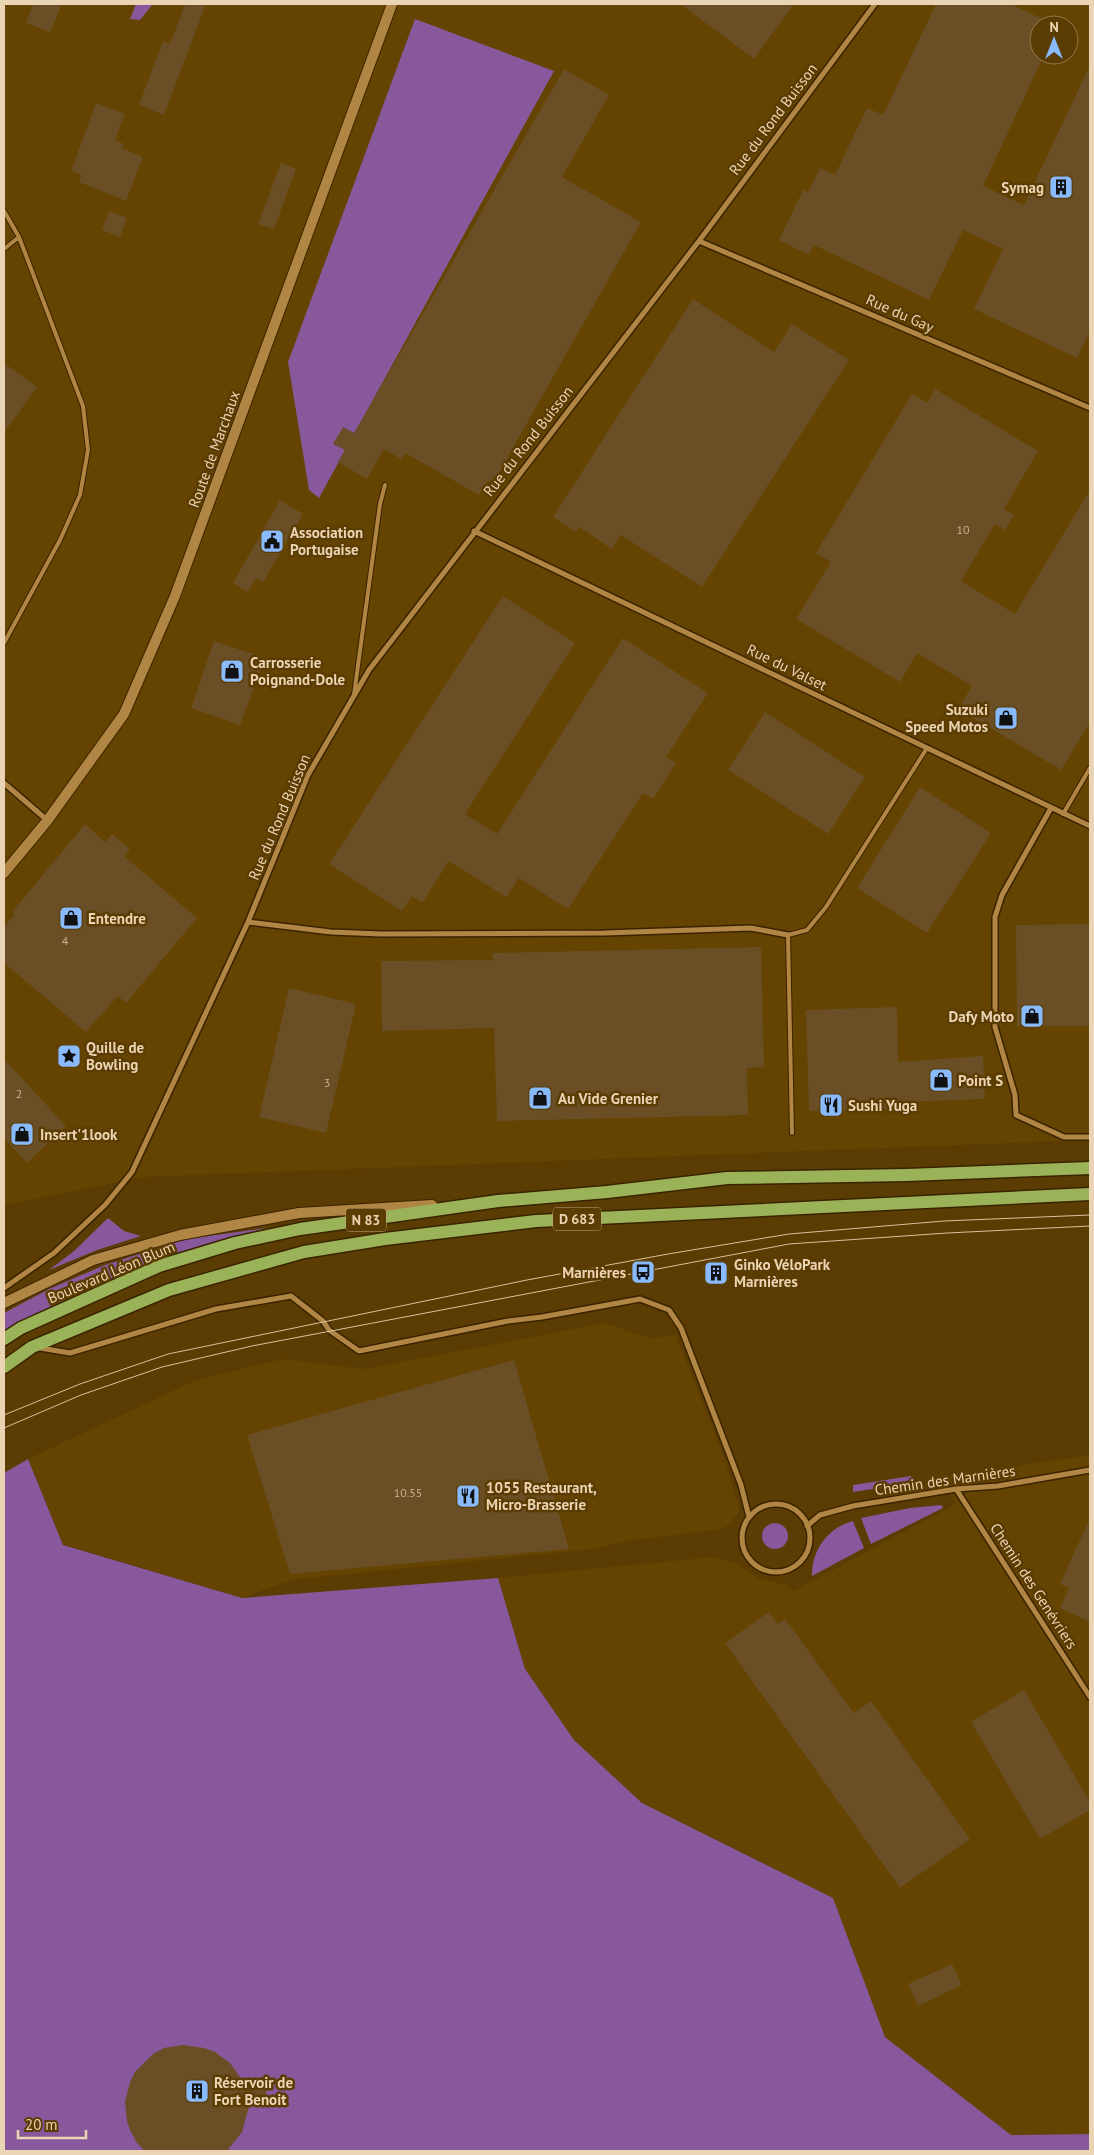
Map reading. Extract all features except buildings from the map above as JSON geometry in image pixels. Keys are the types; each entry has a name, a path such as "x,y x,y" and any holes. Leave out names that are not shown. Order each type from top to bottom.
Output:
{"main road":[{"name":"Route de Marchaux","path":"4,873 48,821 124,714 175,596 392,4"},
{"name":"D 683","path":"4,1302 93,1260 180,1235 299,1213 498,1201 607,1192 727,1178 906,1175 1090,1168"},
{"name":"D 683","path":"4,1367 32,1347 169,1290 304,1252 385,1239 546,1220 1090,1194"},
{"name":"Boulevard Léon Blum","path":"4,1339 21,1328 159,1266 235,1243 300,1229 498,1201"},
{"path":"4,1361 32,1347"}],"street":[{"name":"Rue du Rond Buisson","path":"4,1288 54,1253 104,1205 132,1172 248,922 308,775 369,670 474,531 699,241 875,4"},
{"name":"Rue du Gay","path":"699,241 1090,408"},
{"name":"Rue du Valset","path":"474,531 1090,826"},
{"path":"4,783 48,821"},
{"path":"1051,808 1002,895 995,917 995,1027 1015,1095 1016,1115 1064,1138 1090,1136"},
{"path":"248,922 331,932 381,934 605,932 752,928 788,935"},
{"path":"32,1347 70,1352 216,1309 291,1296 324,1321 329,1330 358,1351 508,1321 640,1299 668,1310 681,1328 741,1485 749,1517"},
{"name":"Chemin des Marnières","path":"807,1526 820,1515 853,1506 956,1489 998,1486 1090,1470"},
{"name":"Chemin des Genévriers","path":"956,1489 1090,1697"},
{"path":"782,1504 797,1512 807,1526 809,1536 808,1546 798,1563 780,1571 760,1568 746,1554 742,1535 749,1517 764,1506 782,1504"}],"lane":[{"path":"4,211 19,237 84,406 88,450 80,495 60,540 4,643"},
{"path":"4,249 19,237"},
{"path":"353,696 380,504 385,485"},
{"path":"792,1133 788,935 807,930 826,907 927,748"},
{"path":"1063,814 1090,768"}],"shaded area":[{"path":"4,4 1090,4 1090,1140 143,1177 4,1205"},
{"path":"136,4 153,4 140,20 130,19"},
{"path":"415,19 554,71 319,498 309,490 288,362"},
{"path":"108,1218 124,1231 141,1236 97,1250 49,1270 74,1251"},
{"path":"266,1228 145,1264 77,1293 4,1330 4,1313 49,1289 105,1265 186,1239"},
{"path":"605,1323 649,1338 676,1335 725,1461 739,1508 737,1515 728,1526 717,1530 626,1541 594,1549 291,1580 242,1598 63,1544 28,1459 196,1380 283,1359 364,1369"},
{"path":"1090,1455 1090,2134 1011,2135 885,2037 833,1898 642,1803 574,1740 525,1669 498,1578 713,1557 737,1563 757,1578 788,1585 793,1591 956,1504 938,1477"},
{"path":"28,1459 63,1545 242,1598 498,1578 525,1669 574,1740 642,1803 833,1898 885,2037 1011,2135 1090,2134 1090,2151 4,2151 4,1473"},
{"path":"911,1476 915,1480 912,1483 853,1492 853,1485"},
{"path":"941,1505 943,1508 871,1544 861,1518 910,1508"},
{"path":"853,1521 864,1548 812,1576 815,1557 823,1541 836,1529"},
{"path":"775,1523 784,1527 788,1536 784,1545 775,1549 766,1545 762,1536 766,1527"}],"tram line":[{"path":"4,1415 80,1384 168,1354 527,1280 668,1254 789,1234 944,1221 1090,1215"},
{"path":"4,1428 81,1395 162,1367 252,1346 789,1244 947,1233 1090,1226"}],"place":[{"name":"Symag","path":"1061,187"},
{"name":"Association Portugaise","path":"272,541"},
{"name":"Carrosserie Poignand-Dole","path":"232,671"},
{"name":"Suzuki Speed Motos","path":"1006,718"},
{"name":"Entendre","path":"71,918"},
{"name":"Dafy Moto","path":"1032,1016"},
{"name":"Quille de Bowling","path":"69,1056"},
{"name":"Point S","path":"941,1080"},
{"name":"Au Vide Grenier","path":"540,1098"},
{"name":"Sushi Yuga","path":"831,1105"},
{"name":"Insert'1look","path":"22,1134"},
{"name":"Marnières","path":"643,1272"},
{"name":"Ginko VéloPark Marnières","path":"716,1273"},
{"name":"1055 Restaurant, Micro-Brasserie","path":"468,1496"},
{"name":"Réservoir de Fort Benoit","path":"197,2091"}]}
